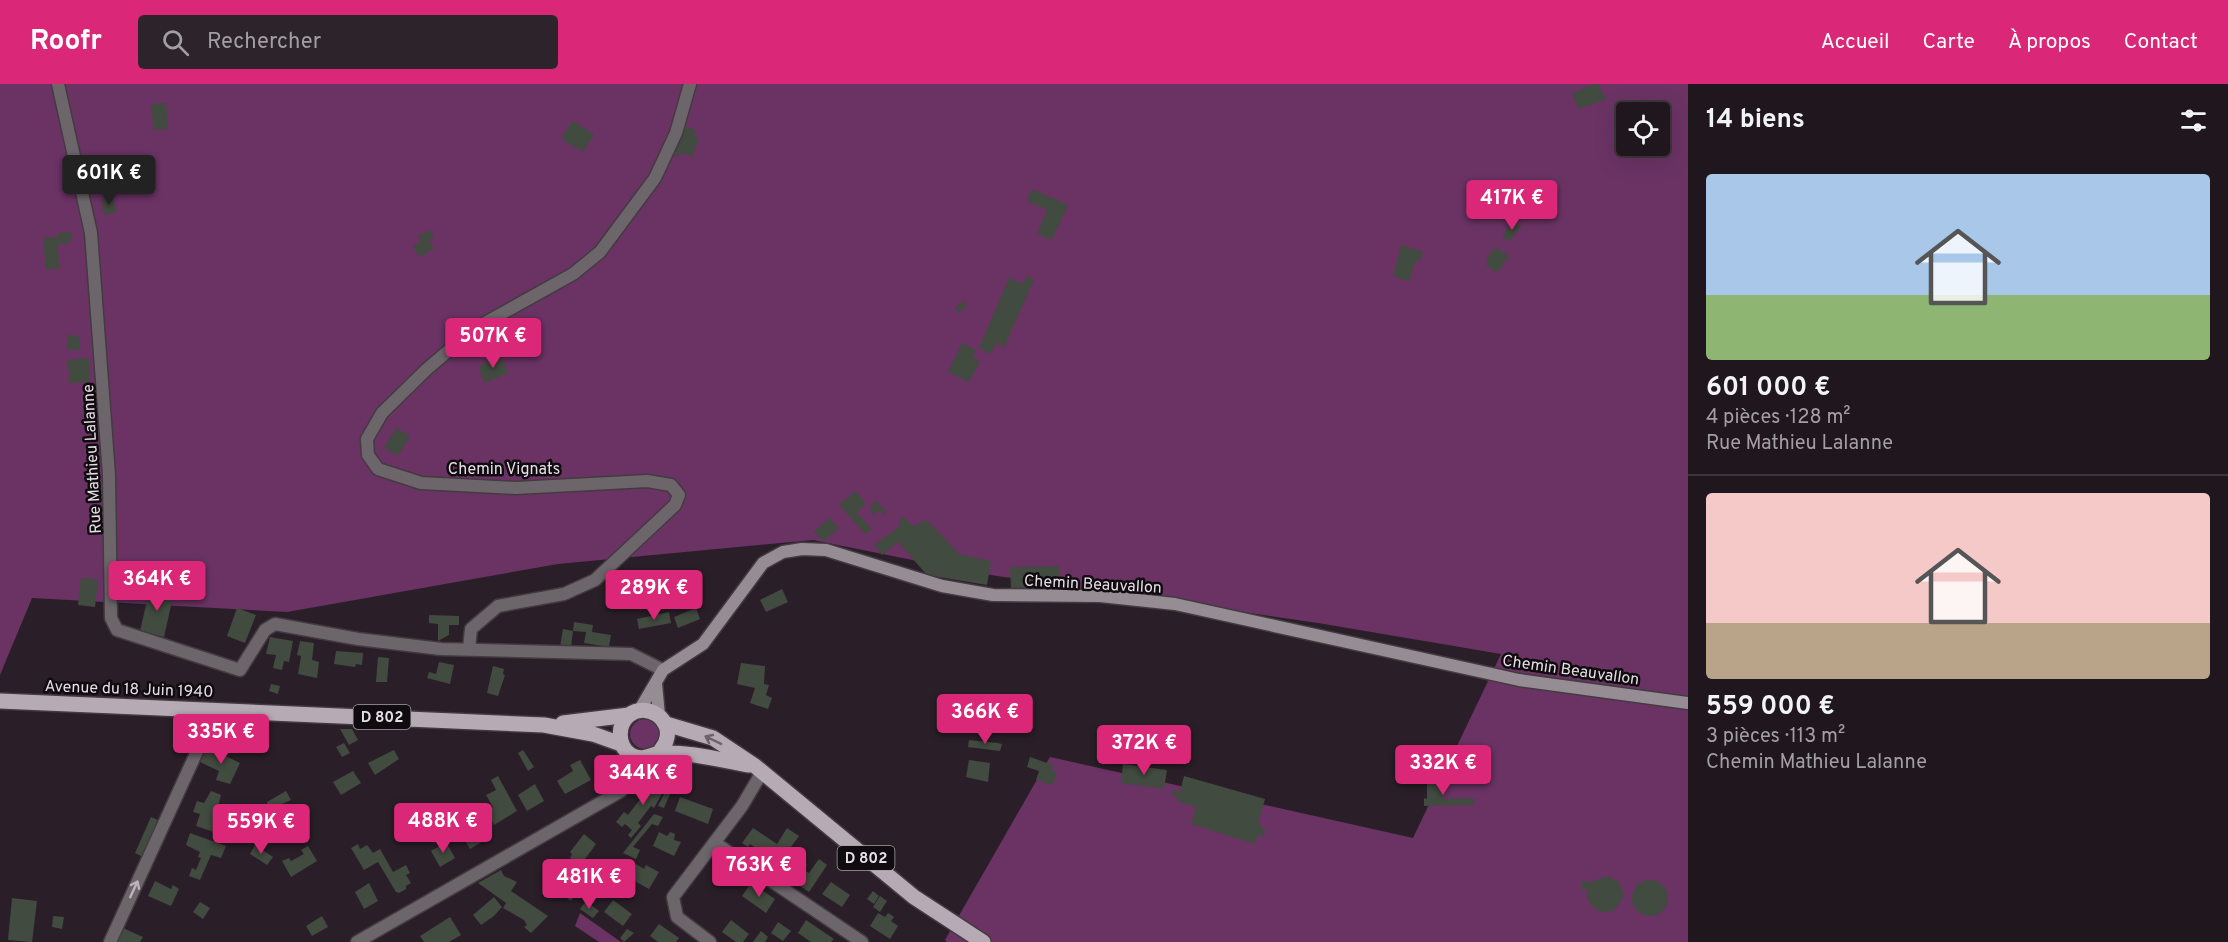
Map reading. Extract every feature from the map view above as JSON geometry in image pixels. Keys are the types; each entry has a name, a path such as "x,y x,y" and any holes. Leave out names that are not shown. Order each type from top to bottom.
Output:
{"main road":[{"name":"Avenue du 18 Juin 1940","path":"0,701 544,724 593,734 632,752"},
{"path":"650,711 662,720 668,739 659,753 632,752 620,728 634,713 650,711"},
{"name":"Avenue du 18 Juin 1940","path":"544,724 634,713"},
{"name":"D 802","path":"662,720 713,738 759,769 914,897 983,942"},
{"name":"D 802","path":"659,753 694,755 759,769"}],"street":[{"name":"Rue Mathieu Lalanne","path":"58,84 91,233 109,475 111,618 117,630 240,670 265,630 275,624 358,639 441,649 469,649"},
{"name":"Chemin Vignats","path":"469,649 471,629 498,606 564,594 596,580 675,505 678,495 671,484 647,481 516,488 422,483 378,469 368,455 367,439 382,412 474,329 573,274 600,252 655,178 676,133 690,84"},
{"name":"Chemin Beauvallon","path":"634,713 660,675 703,644 763,563 783,552 826,550 942,586 993,595 1100,596 1175,604 1519,680 1688,703"},
{"path":"469,649 631,654 660,675 656,697 662,720"},
{"path":"110,942 204,736 220,710"},
{"path":"357,942 621,791 632,752"},
{"path":"710,942 677,916 673,897 742,806 759,769"},
{"path":"715,843 862,942"}],"shaded area":[{"path":"0,84 1688,84 1688,942 947,942 945,940 1050,757 1413,838 1501,654 1318,623 977,573 813,540 558,564 287,612 32,598 0,675"},
{"path":"645,719 656,723 660,734 656,745 645,749 634,745 630,734 634,723"},
{"path":"580,913 621,942 599,942 575,926"}],"building":[{"path":"1598,84 1606,99 1579,109 1572,94"},
{"path":"166,103 168,129 154,130 151,104"},
{"path":"572,121 594,134 583,152 561,139"},
{"path":"684,126 696,130 694,136 699,138 692,157 681,152 679,157 674,155"},
{"path":"1032,189 1068,205 1052,240 1037,234 1047,210 1027,201"},
{"path":"112,197 117,212 105,215 101,200"},
{"path":"1506,201 1512,204 1505,215 1499,212"},
{"path":"1513,220 1521,226 1510,241 1502,237"},
{"path":"430,230 434,238 429,240 434,249 419,257 413,246 421,241 418,236"},
{"path":"72,232 70,243 58,244 59,269 46,269 43,238 58,237 58,233"},
{"path":"1401,245 1423,252 1420,261 1416,260 1409,281 1393,276"},
{"path":"1495,247 1509,256 1497,273 1486,265 1489,261 1486,259"},
{"path":"1027,276 1034,280 1004,347 996,343 991,354 979,348 1009,278 1023,284"},
{"path":"964,301 967,307 958,313 955,308"},
{"path":"67,334 79,337 80,350 67,350"},
{"path":"962,343 976,350 973,358 980,361 969,382 948,372"},
{"path":"500,354 508,373 485,383 478,367"},
{"path":"89,358 90,382 68,383 70,371 67,371 67,360"},
{"path":"396,428 410,436 398,456 384,448"},
{"path":"855,491 866,503 857,513 872,529 865,534 839,505"},
{"path":"876,501 887,512 884,515 880,510 874,515 870,510 873,509 870,506"},
{"path":"904,517 913,526 927,520 959,554 991,561 987,585 927,575 898,542 882,555 874,545 901,525 898,521"},
{"path":"829,518 839,528 824,541 814,532"},
{"path":"1059,566 1060,587 1011,588 1010,567"},
{"path":"81,578 98,579 95,607 78,605"},
{"path":"114,581 122,581 123,598 116,598"},
{"path":"150,588 174,592 164,637 140,631"},
{"path":"782,589 788,602 766,612 760,600"},
{"path":"237,608 256,615 245,643 227,636"},
{"path":"696,608 700,619 678,628 674,617"},
{"path":"669,612 671,623 639,629 637,619"},
{"path":"429,615 459,616 459,625 449,625 449,635 438,641 438,624 429,623"},
{"path":"574,622 593,625 592,632 611,635 609,647 584,643 586,632 573,631"},
{"path":"563,629 573,631 571,647 560,647"},
{"path":"270,637 293,641 289,662 284,661 282,670 273,668 276,655 266,654"},
{"path":"300,641 314,643 312,660 319,662 317,678 298,674 301,656 297,655"},
{"path":"336,651 363,653 362,665 356,664 355,667 334,664"},
{"path":"378,657 389,658 387,682 376,682"},
{"path":"439,662 454,665 450,684 427,678 429,672 436,674"},
{"path":"741,663 765,666 764,684 769,685 766,695 772,698 768,709 750,703 755,688 737,684"},
{"path":"493,666 504,669 503,674 505,675 498,696 487,693"},
{"path":"271,684 280,686 278,694 269,691"},
{"path":"340,729 352,729 358,740 349,745"},
{"path":"969,740 1002,744 1000,751 968,747"},
{"path":"344,743 350,753 342,757 336,747"},
{"path":"207,747 240,763 230,784 216,780 219,771 200,762"},
{"path":"394,750 399,759 375,775 368,763"},
{"path":"523,750 534,767 528,771 518,753"},
{"path":"1030,757 1053,765 1051,770 1057,772 1053,785 1036,780 1039,771 1027,767"},
{"path":"580,760 591,780 565,794 557,781 573,771 570,765"},
{"path":"969,760 990,763 988,782 966,777"},
{"path":"1123,764 1167,770 1164,789 1121,783"},
{"path":"353,771 361,783 341,795 333,782"},
{"path":"498,776 517,811 494,825 487,811 493,807 486,795 496,790 491,780"},
{"path":"1184,776 1265,799 1258,823 1262,824 1260,828 1266,830 1263,836 1258,835 1255,844 1191,824 1196,807 1177,801 1178,797 1171,795 1173,790 1180,792"},
{"path":"665,778 668,783 654,808 651,806 638,823 641,826 631,838 628,835 632,830 625,824 622,827 616,822 624,812 628,815 644,794 641,788 654,781 658,789 661,787 656,780"},
{"path":"1443,780 1443,799 1474,798 1474,805 1424,806 1424,798 1427,799 1427,781"},
{"path":"535,784 544,801 527,811 518,795"},
{"path":"211,791 221,795 215,817 221,819 217,833 196,826 200,814 193,812 197,801 204,803"},
{"path":"286,791 291,800 268,810 267,802"},
{"path":"665,792 670,794 664,808 658,806"},
{"path":"680,797 713,809 708,824 675,811"},
{"path":"443,805 454,823 440,832 429,813"},
{"path":"654,814 663,817 658,826 652,824 633,847 640,850 636,859 623,853"},
{"path":"151,817 160,821 143,857 135,853"},
{"path":"476,824 485,840 470,849 461,833"},
{"path":"753,828 777,844 787,828 799,836 785,855 774,848 772,851 767,848 763,853 750,844 748,847 742,843"},
{"path":"659,832 667,836 670,832 675,834 674,840 681,842 674,856 653,846"},
{"path":"190,833 226,846 221,858 211,855 200,880 189,876 192,868 196,870 201,858 198,857 200,852 186,845"},
{"path":"584,834 596,844 580,866 570,858 572,854 570,852"},
{"path":"446,842 455,858 440,867 431,851"},
{"path":"358,844 360,849 367,845 373,853 380,849 393,872 406,865 410,873 406,875 411,883 399,893 396,892 378,862 364,870 351,848"},
{"path":"255,845 273,857 267,865 250,854"},
{"path":"308,846 317,861 291,877 282,861 289,858 291,861 304,854 301,850"},
{"path":"793,855 807,864 803,870 809,873 819,859 827,865 809,892 781,873"},
{"path":"636,864 644,869 646,865 659,872 649,889 629,878"},
{"path":"552,868 568,879 577,868 587,876 571,901 543,880"},
{"path":"501,870 504,876 517,882 511,891 548,916 531,933 524,927 527,925 524,920 503,908 506,903 478,883"},
{"path":"1607,876 1619,882 1624,896 1615,910 1604,913 1592,907 1586,895 1588,890 1582,889 1582,881 1592,882"},
{"path":"1650,880 1663,885 1668,898 1663,911 1650,916 1637,911 1632,898 1637,885"},
{"path":"155,881 171,889 173,885 179,889 171,906 148,896"},
{"path":"831,882 850,895 842,907 822,894"},
{"path":"369,883 378,901 364,909 355,892"},
{"path":"751,883 775,899 766,913 742,896"},
{"path":"873,891 879,896 874,904 867,899"},
{"path":"880,896 887,901 880,912 873,907"},
{"path":"494,897 502,907 481,925 473,915"},
{"path":"12,898 37,901 32,942 8,940"},
{"path":"613,900 632,914 623,926 604,912"},
{"path":"586,901 599,911 593,918 580,909"},
{"path":"200,902 210,908 203,919 193,912"},
{"path":"878,913 885,917 888,913 894,917 891,921 898,926 890,939 870,926"},
{"path":"53,916 64,917 62,929 52,927"},
{"path":"322,916 328,927 312,936 306,926"},
{"path":"450,917 461,935 449,942 424,942 420,936"},
{"path":"731,920 749,934 743,942 736,942 722,932"},
{"path":"806,920 834,939 831,942 811,942 798,933"},
{"path":"778,922 791,931 783,941 771,933"},
{"path":"659,924 679,938 676,942 658,942 650,936"},
{"path":"123,928 143,937 140,942 117,942"},
{"path":"627,929 634,933 624,942 620,938"},
{"path":"761,931 768,937 765,942 753,942"}]}
